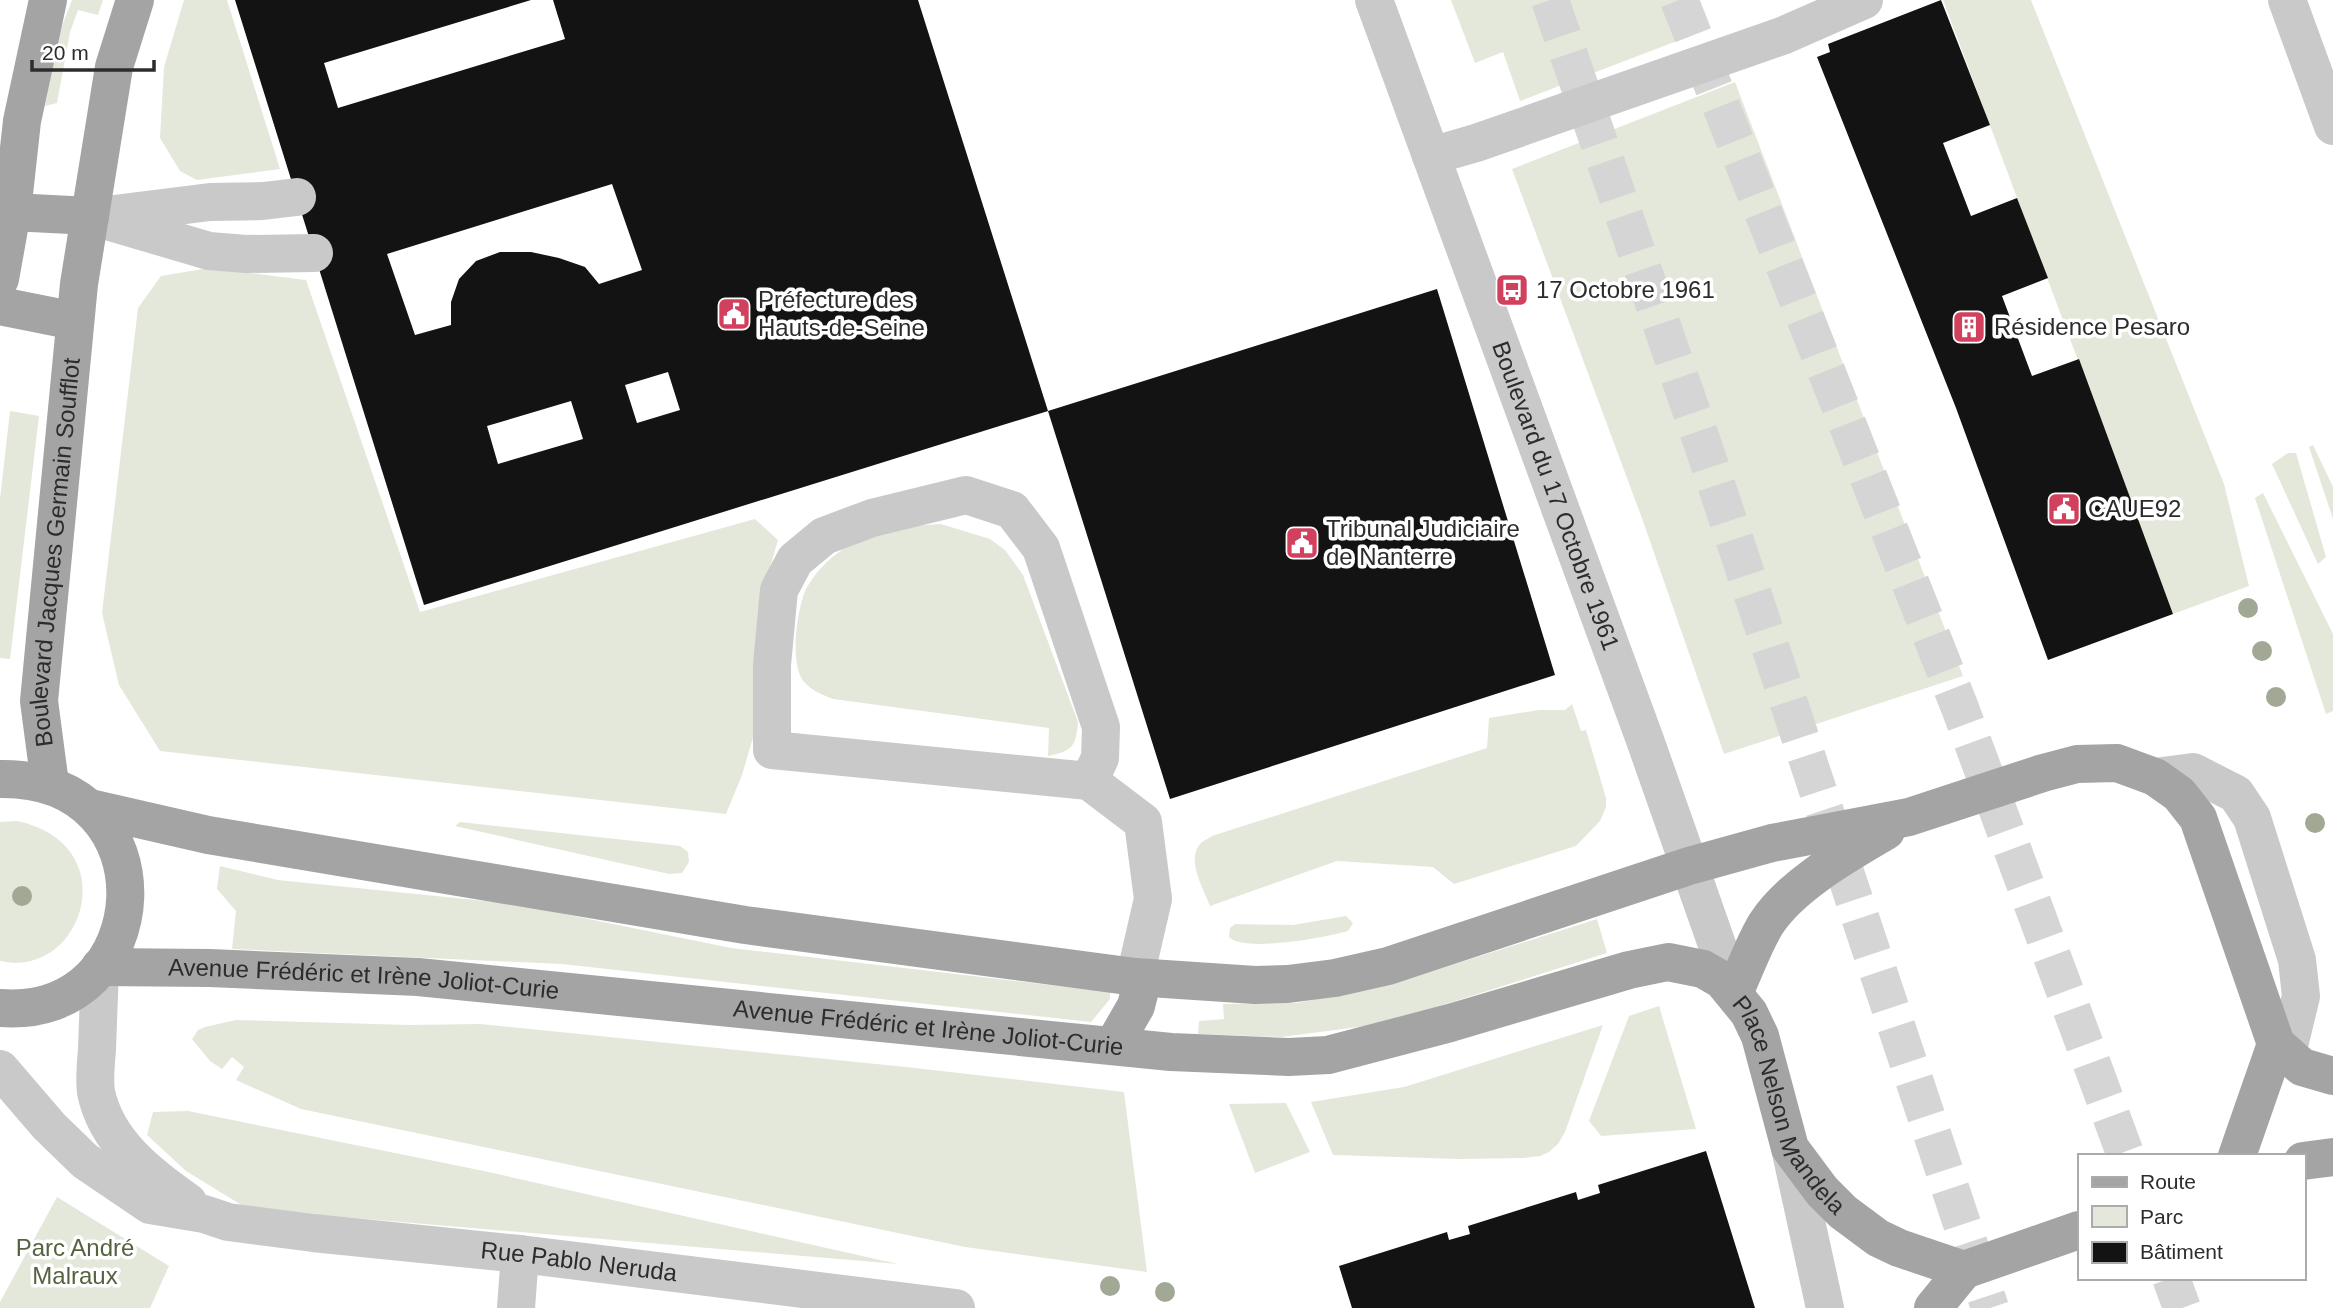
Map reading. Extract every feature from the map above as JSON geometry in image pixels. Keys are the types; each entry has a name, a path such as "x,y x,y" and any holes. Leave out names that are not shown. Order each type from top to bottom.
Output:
{"main road":[{"path":"0,279 12,212 22,121 48,0"},
{"name":"Boulevard Jacques Germain Soufflot","path":"50,784 39,701 75,321 114,67 135,0"},
{"path":"12,212 90,216"},
{"path":"0,306 75,321"},
{"name":"Place Nelson Mandela","path":"1689,866 1772,843 1909,817 2077,764 2117,763 2155,777 2179,794 2198,818 2281,1049"},
{"path":"0,779 23,778 50,784 71,794 90,808 108,831 121,857 127,886 125,915 116,943 100,967 80,986 56,1000 30,1007 0,1008"},
{"path":"90,808 208,835 745,925 1135,977 1255,985 1335,978 1388,966 1689,866"},
{"name":"Place Nelson Mandela","path":"1909,817 1845,856 1791,895 1768,921 1734,993 1760,1036 1790,1147 1822,1191 1843,1212 1878,1237 1899,1248 1964,1270"},
{"name":"Avenue Frédéric et Irène Joliot-Curie","path":"100,967 210,968 418,977 1187,1053 1289,1057 1328,1055 1398,1038 1629,970 1668,962 1703,969 1722,980 1734,993"},
{"path":"1113,1046 1136,1006 1139,994 1135,977"},
{"path":"2238,1154 2281,1049 2302,1067 2333,1076"},
{"path":"2305,1161 2333,1157"},
{"path":"1933,1308 1964,1270 2078,1230"}],"street":[{"name":"Boulevard du 17 Octobre 1961","path":"1374,0 1645,740 1734,993"},
{"path":"1431,156 1476,144 1782,36 1864,0"},
{"path":"2287,0 2324,73 2333,126"},
{"path":"90,216 210,202 297,197"},
{"path":"90,216 209,251 246,254 314,253"},
{"path":"1089,781 1100,758 1101,727 1041,548 1012,510 966,495 872,518 824,536 795,560 779,590 772,665 772,750 1089,781 1143,821 1153,899 1135,977"},
{"path":"2155,777 2193,772 2236,794 2252,818 2297,960 2301,996 2281,1049"},
{"name":"Rue Pablo Neruda","path":"100,967 96,1092 104,1115 128,1153 204,1214"},
{"name":"Rue Pablo Neruda","path":"0,1069 49,1126 85,1161 150,1205 204,1214 228,1222 313,1233 520,1254 956,1308"},
{"path":"1790,1147 1825,1308"},
{"path":"516,1308 520,1254"}],"green space":[{"path":"72,0 103,0 98,15 78,10 70,32 57,103 45,106 59,34"},
{"path":"184,0 227,0 280,169 197,180 180,171 160,138 164,67"},
{"path":"1451,0 1700,0 1711,28 1520,101 1503,52 1475,63"},
{"path":"1943,0 2031,0 2224,484 2249,586 2173,614"},
{"path":"1735,82 1963,676 1724,754 1643,521 1512,169"},
{"path":"209,268 306,280 420,612 755,519 778,540 765,584 757,724 742,775 726,814 160,751 119,685 102,613 138,308 161,276"},
{"path":"10,411 39,416 10,659 0,658 0,499"},
{"path":"2313,445 2333,487 2333,519 2309,447"},
{"path":"2288,453 2296,453 2326,557 2318,564 2272,464"},
{"path":"2263,493 2333,634 2333,711 2326,714 2255,498"},
{"path":"941,524 990,539 1005,550 1023,575 1078,722 1072,746 1063,752 1048,756 1049,728 833,699 812,689 802,679 796,660 800,609 806,589 822,567 842,550 864,539 903,528"},
{"path":"1572,704 1581,731 1586,730 1606,798 1606,807 1600,821 1576,846 1454,884 1433,867 1337,861 1210,906 1195,866 1196,851 1200,844 1209,838 1487,748 1489,718 1539,710 1565,710"},
{"path":"17,821 51,834 72,855 82,880 81,907 71,931 53,950 29,961 0,961 0,822"},
{"path":"460,822 680,846 688,852 689,862 682,873 669,874 455,826"},
{"path":"220,866 278,880 515,904 731,948 1110,992 1110,999 1091,1022 562,964 232,949 236,911 217,889"},
{"path":"1346,916 1353,923 1348,931 1323,937 1251,944 1229,937 1230,928 1235,924 1293,925"},
{"path":"1597,919 1607,953 1427,1010 1366,1026 1281,1037 1198,1034 1199,1021 1224,1019 1223,1004 1297,1003 1389,985"},
{"path":"1659,1006 1696,1129 1601,1136 1589,1121 1629,1016"},
{"path":"236,1020 409,1025 480,1024 1124,1092 1147,1272 965,1247 301,1109 236,1080 244,1067 232,1057 222,1069 210,1061 192,1039 198,1030"},
{"path":"1603,1025 1565,1132 1558,1144 1540,1156 1459,1159 1333,1155 1311,1102 1404,1087"},
{"path":"1286,1103 1310,1152 1255,1173 1229,1104"},
{"path":"188,1111 484,1171 898,1264 248,1209 186,1171 147,1135 153,1112"},
{"name":"Parc André Malraux","path":"57,1197 169,1266 150,1308 0,1308 0,1302"}],"building":[{"name":"Préfecture des Hauts-de-Seine","path":"235,0 531,0 324,63 338,108 565,39 553,0 918,0 1048,411 424,605","holes":["612,184 642,270 599,284 585,267 559,258 531,252 500,252 476,261 459,279 451,302 451,325 415,335 387,254","668,372 680,410 637,423 625,385","571,401 583,439 498,464 487,426"]},
{"name":"Résidence Pesaro","path":"1941,0 1990,125 1943,143 1971,216 2017,198 2048,278 2002,296 2032,376 2079,359 2173,614 2048,660 1956,408 1817,57 1830,52 1828,44"},
{"name":"Tribunal Judiciaire de Nanterre","path":"1437,289 1555,675 1170,799 1048,411"},
{"path":"1706,1151 1755,1308 1352,1308 1339,1266 1447,1232 1449,1240 1470,1234 1468,1226 1576,1192 1578,1200 1600,1193 1598,1185"}],"tunnel":[{"path":"1550,0 1704,448 1990,1308"},
{"path":"1679,0 1960,708 2125,1154"},
{"path":"2172,1280 2182,1308"}],"place":[{"name":"17 Octobre 1961","path":"1512,290"},
{"name":"Préfecture des Hauts-de-Seine","path":"734,314"},
{"name":"Résidence Pesaro","path":"1969,327"},
{"name":"CAUE92","path":"2064,509"},
{"name":"Tribunal Judiciaire de Nanterre","path":"1302,543"}]}
